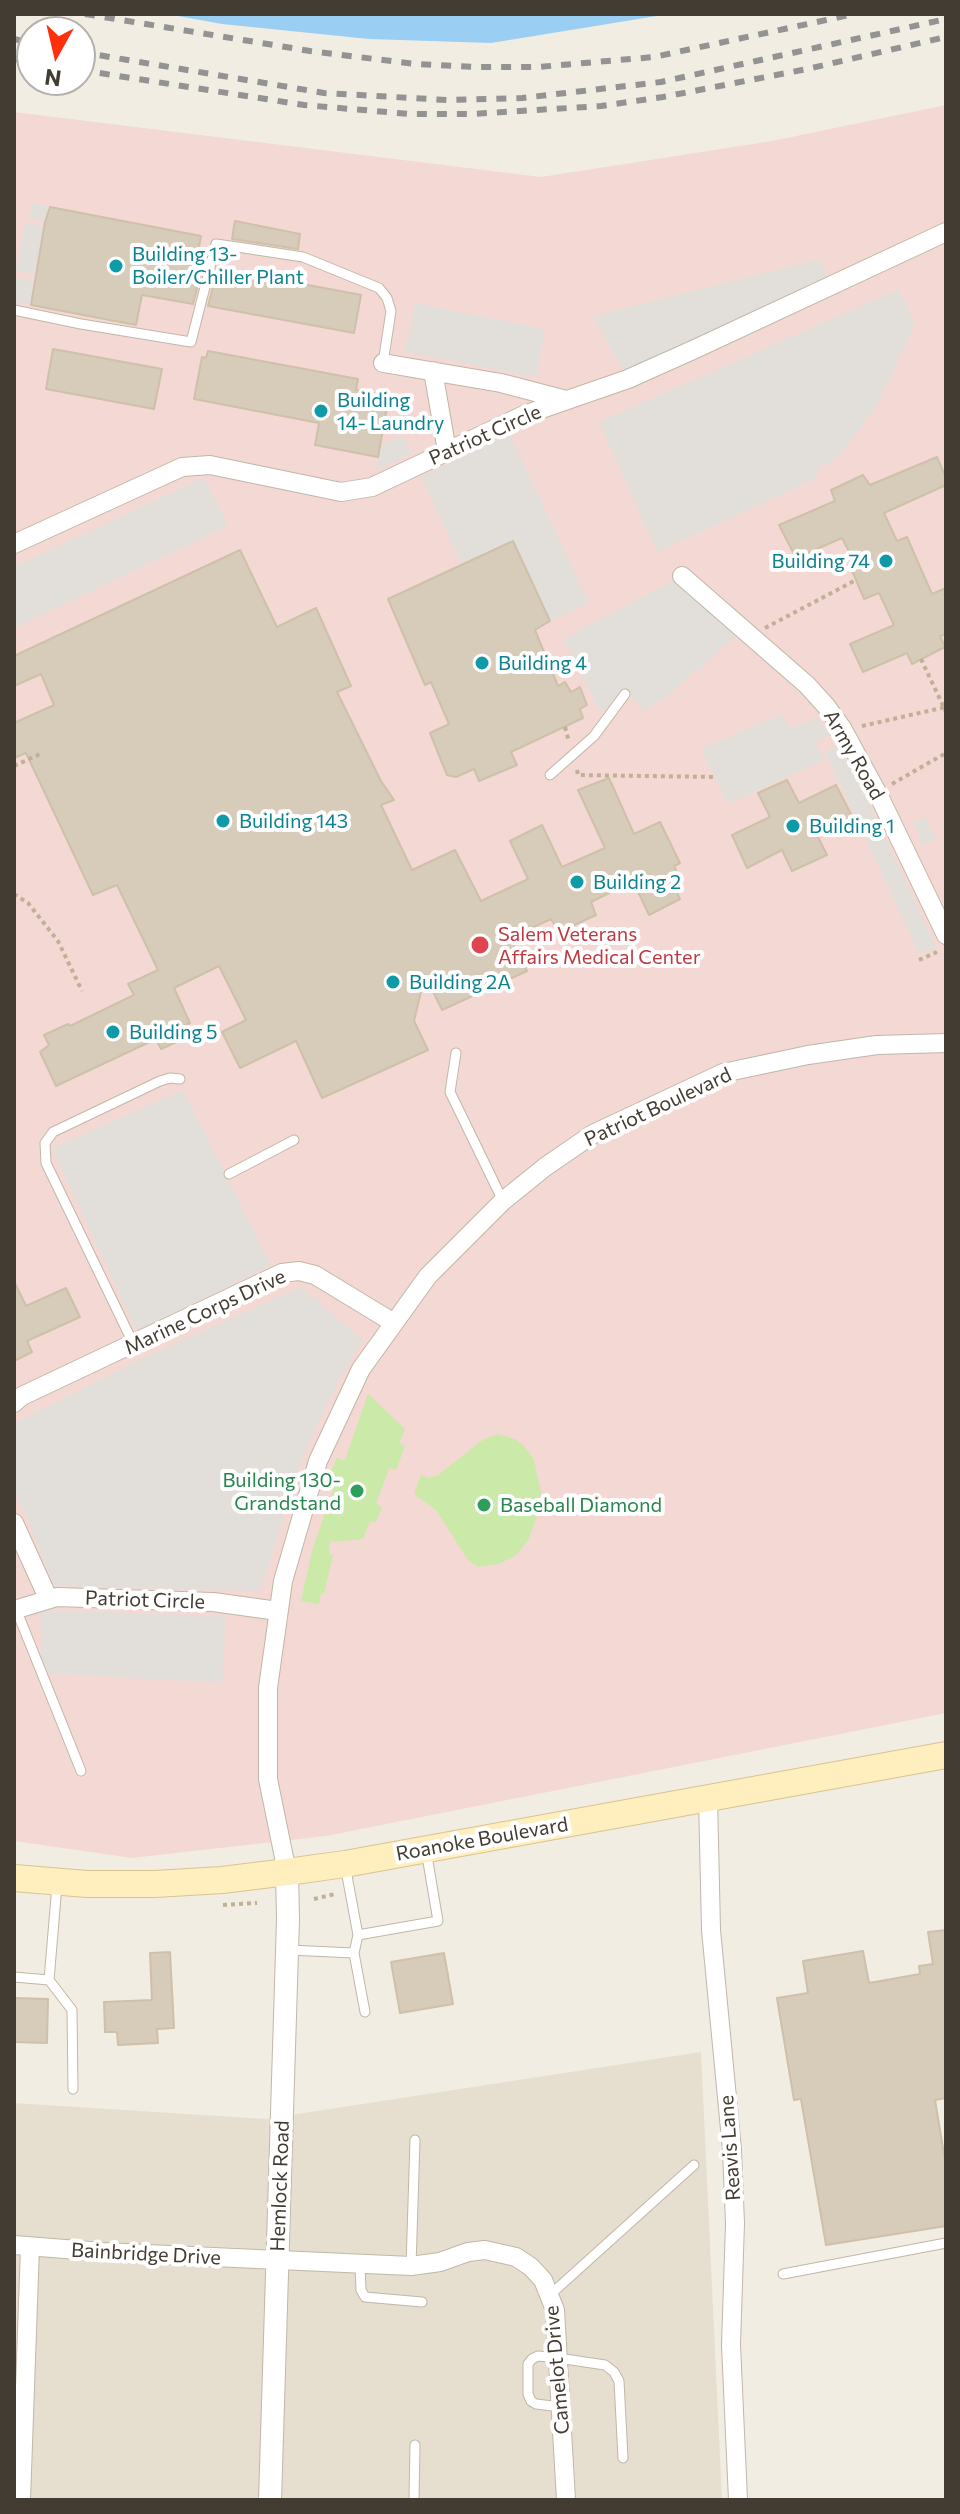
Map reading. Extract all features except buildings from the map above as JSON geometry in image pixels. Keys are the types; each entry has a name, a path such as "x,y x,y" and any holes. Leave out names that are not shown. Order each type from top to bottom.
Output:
{"main road":[{"name":"Roanoke Boulevard","path":"14,1878 155,1884 287,1872 426,1850 946,1755"}],"street":[{"name":"Patriot Circle","path":"14,544 182,467 210,465 341,492 359,491 524,415 628,379 946,232"},
{"path":"383,363 501,383 566,400"},
{"path":"433,371 447,451"},
{"name":"Army Road","path":"682,576 807,685 826,706 842,728 878,794 946,935"},
{"name":"Patriot Boulevard","path":"287,1872 268,1779 268,1688 283,1581 318,1461 361,1369 428,1276 503,1201 545,1167 593,1134 723,1073 808,1055 877,1045 946,1043"},
{"name":"Marine Corps Drive","path":"14,1403 22,1396 276,1275 299,1271 315,1275 394,1323"},
{"path":"14,1523 48,1598"},
{"name":"Patriot Circle","path":"15,1610 48,1598 213,1602 278,1611"},
{"name":"Reavis Lane","path":"708,1797 711,1930 732,2150 735,2223 731,2345 738,2500"},
{"name":"Hemlock Road","path":"270,2500 288,1950 287,1872"},
{"path":"21,2500 22,2246"},
{"name":"Bainbridge Drive","path":"22,2246 278,2261"},
{"name":"Camelot Drive","path":"278,2261 411,2266 440,2262 476,2251 503,2252 531,2267 551,2294 555,2310 566,2500"}],"lane":[{"path":"14,310 191,342 216,244 303,257 379,288 387,298 391,311 383,363"},
{"path":"550,775 594,736 625,694"},
{"path":"456,1053 450,1092 503,1201"},
{"path":"134,1345 46,1163 45,1143 53,1132 160,1081 180,1079"},
{"path":"229,1174 294,1140"},
{"path":"15,1610 81,1771"},
{"path":"358,1935 438,1921 426,1850"},
{"path":"345,1864 358,1935 354,1953 365,2012"},
{"path":"57,1881 49,1980 72,2010 73,2089"},
{"path":"288,1950 354,1953"},
{"path":"14,1977 49,1980"},
{"path":"411,2266 415,2140"},
{"path":"551,2294 694,2165"},
{"path":"783,2274 946,2243"},
{"path":"360,2265 361,2290 365,2297 422,2302"},
{"path":"561,2407 531,2401 528,2394 528,2364 532,2359 538,2356 605,2365 614,2372 619,2381 623,2458"},
{"path":"414,2500 415,2445"}],"path":[{"path":"760,631 856,580"},
{"path":"859,727 945,709 921,659"},
{"path":"14,766 42,753"},
{"path":"892,784 946,753"},
{"path":"578,775 715,777"},
{"path":"14,894 28,903 58,941 82,991"},
{"path":"919,960 946,947"},
{"path":"220,1905 257,1903"}],"shaded area":[{"name":"Salem Veterans Affairs Medical Center","path":"946,105 946,1713 326,1836 132,1858 14,1841 14,112 541,177 772,141"},
{"path":"32,203 50,207 34,274 16,271 25,223 44,227 44,221 29,219"},
{"path":"819,259 832,285 628,379 593,316"},
{"path":"14,277 33,281 31,305 14,301"},
{"path":"899,289 915,325 876,407 837,458 820,467 815,479 657,552 599,422"},
{"path":"415,303 545,329 536,377 405,352"},
{"path":"402,435 412,453 376,470 379,447"},
{"path":"510,435 589,603 550,621 513,541 462,565 421,476"},
{"path":"204,477 228,526 14,628 14,567"},
{"path":"682,576 742,631 667,696 643,711 632,697 600,711 563,639"},
{"path":"782,714 791,729 817,717 831,734 816,742 824,760 728,804 701,749"},
{"path":"841,744 936,947 920,955 825,752"},
{"path":"925,817 936,839 923,846 913,823"},
{"path":"183,1090 271,1265 137,1331 52,1148"},
{"path":"301,1287 363,1340 337,1383 303,1455 260,1591 54,1586 27,1517 14,1493 15,1423 143,1358"},
{"path":"40,1610 226,1616 222,1683 43,1673"},
{"path":"701,2052 722,2500 14,2500 14,2103 265,2119"}],"green space":[{"name":"Building 130- Grandstand","path":"368,1394 405,1429 399,1443 405,1446 396,1470 389,1468 376,1504 382,1507 376,1522 370,1521 363,1539 330,1542 329,1554 333,1555 319,1604 301,1601 312,1551 337,1478 330,1475 336,1458 345,1460"},
{"name":"Baseball Diamond","path":"498,1434 515,1439 534,1460 541,1493 539,1511 528,1540 516,1555 499,1564 478,1567 468,1560 436,1510 414,1494 421,1475 429,1478 438,1475 484,1439"}],"water":[{"path":"167,14 669,14 491,43 369,39 222,24"}],"railway":[{"path":"85,14 310,51 415,64 474,67 538,67 654,57 854,14"},
{"path":"96,55 324,93 447,100 522,98 661,82 946,19"},
{"path":"96,72 304,105 410,114 472,114 601,106 663,97 807,69 946,37"}],"place":[{"name":"Building 13- Boiler/Chiller Plant","path":"116,266"},
{"name":"Building 14- Laundry","path":"321,411"},
{"name":"Building 74","path":"886,561"},
{"name":"Building 4","path":"482,663"},
{"name":"Building 143","path":"223,821"},
{"name":"Building 1","path":"793,826"},
{"name":"Building 2","path":"577,882"},
{"name":"Salem Veterans Affairs Medical Center","path":"480,945"},
{"name":"Building 2A","path":"393,982"},
{"name":"Building 5","path":"113,1032"},
{"name":"Building 130- Grandstand","path":"357,1491"},
{"name":"Baseball Diamond","path":"484,1505"}]}
